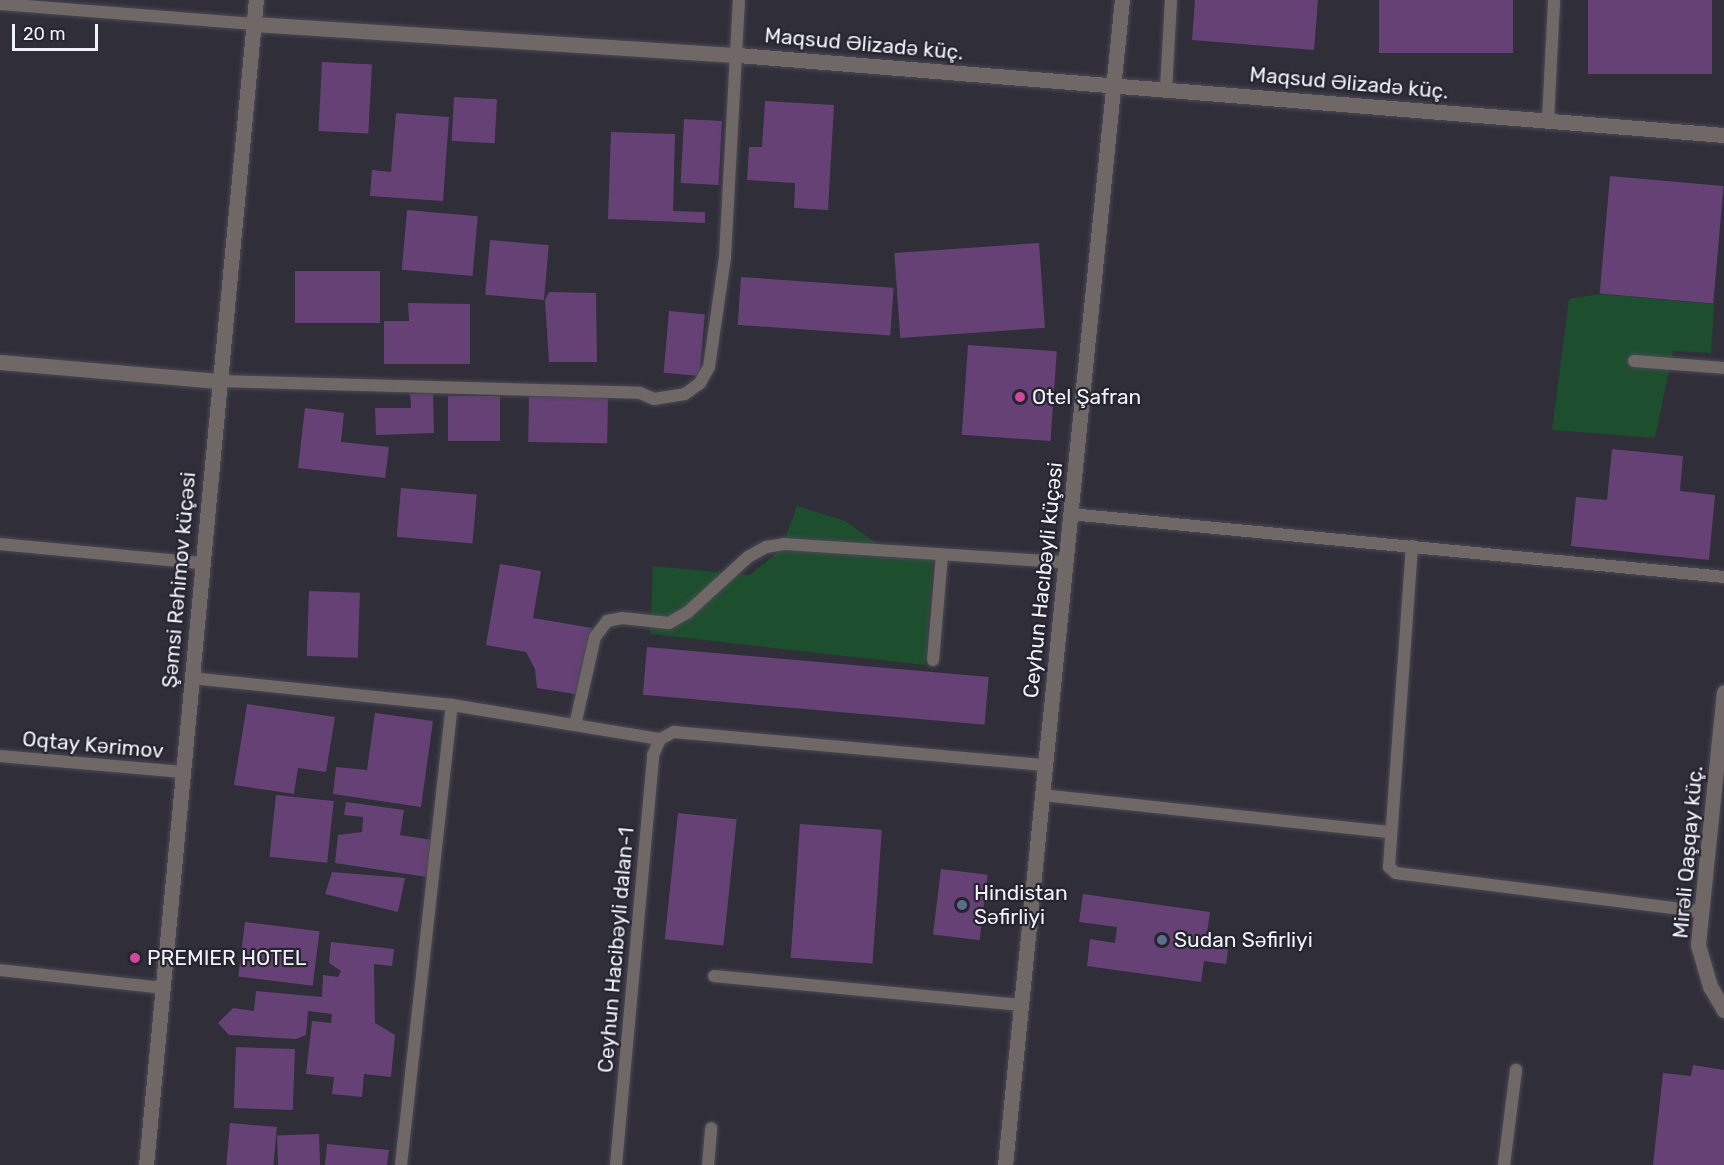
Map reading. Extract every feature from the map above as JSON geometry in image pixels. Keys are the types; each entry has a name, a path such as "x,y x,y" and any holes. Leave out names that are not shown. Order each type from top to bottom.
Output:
{"street":[{"name":"Şəmsi Rəhimov küçəsi","path":"146,1165 218,381 256,0"},
{"name":"Ceyhun Hacıbəyli küçəsi","path":"1006,1165 1122,0"},
{"name":"Maqsud Əlizadə küç.","path":"254,24 738,55 1724,135"},
{"path":"0,362 218,381"},
{"name":"Mirəli Qaşqay küç.","path":"1724,692 1698,945 1702,965 1724,1010"}],"lane":[{"path":"218,381 640,393 654,399 686,394 699,383 709,367 726,257 739,0"},
{"path":"1166,89 1171,0"},
{"path":"1548,120 1554,0"},
{"name":"Maqsud Əlizadə küç.","path":"0,4 254,24"},
{"path":"1634,361 1724,368"},
{"path":"1070,514 1724,577"},
{"path":"0,544 202,563"},
{"path":"575,724 595,637 607,621 622,618 669,622 688,612 748,557 766,547 784,544 1066,562"},
{"path":"1412,546 1389,832 1389,867 1396,873 1703,912"},
{"path":"933,660 942,555"},
{"path":"191,678 452,705 660,739 674,732 1045,765"},
{"path":"401,1165 452,705"},
{"name":"Ceyhun Hacibəyli dalan-1","path":"616,1165 652,767 660,739"},
{"name":"Oqtay Kərimov","path":"0,756 182,772"},
{"path":"1042,795 1389,832"},
{"path":"0,970 163,987"},
{"path":"714,976 1021,1005"},
{"path":"1504,1165 1516,1070"},
{"path":"708,1165 711,1128"}],"green space":[{"path":"1600,294 1714,304 1711,353 1673,351 1655,438 1552,430 1569,299"},
{"path":"797,506 845,521 888,551 933,560 925,665 650,634 653,566 750,575 781,549"}],"building":[{"path":"1195,0 1318,0 1314,50 1192,40"},
{"path":"1379,0 1513,0 1513,53 1379,53"},
{"path":"1588,0 1712,0 1712,74 1588,74"},
{"path":"322,62 372,65 368,134 318,131"},
{"path":"454,97 497,99 495,143 452,141"},
{"path":"765,101 834,105 828,210 794,208 795,183 747,180 749,147 762,147"},
{"path":"396,113 449,117 443,201 370,196 372,170 391,172"},
{"path":"684,119 722,121 719,185 681,183"},
{"path":"611,132 675,134 673,211 705,212 705,223 608,219"},
{"path":"1610,176 1724,186 1713,303 1600,294"},
{"path":"407,210 478,216 473,276 402,270"},
{"path":"490,240 549,245 544,300 485,295"},
{"path":"1039,243 1045,328 900,338 894,253"},
{"path":"295,271 380,271 380,323 295,323"},
{"path":"741,277 894,288 890,336 738,325"},
{"path":"549,292 596,293 597,362 549,362 545,300"},
{"path":"408,303 470,304 470,364 384,364 384,321 409,321"},
{"path":"669,311 705,314 699,376 664,373"},
{"path":"968,345 1057,351 1051,441 962,435"},
{"path":"433,393 434,433 376,435 375,408 411,408 410,394"},
{"path":"448,396 500,396 500,441 448,441"},
{"path":"529,396 608,397 607,443 528,442"},
{"path":"305,408 344,413 341,442 389,447 385,478 298,468"},
{"path":"1612,449 1683,456 1680,491 1715,495 1709,560 1571,546 1576,497 1607,500"},
{"path":"401,488 477,495 472,543 397,537"},
{"path":"500,564 541,571 533,618 592,628 581,695 537,688 535,669 526,652 486,645"},
{"path":"309,591 360,593 358,658 307,656"},
{"path":"647,647 989,677 985,725 643,695"},
{"path":"247,704 335,717 326,772 298,768 294,794 234,785"},
{"path":"375,713 433,721 421,807 333,794 336,767 367,770"},
{"path":"276,795 334,801 327,863 270,857"},
{"path":"346,802 404,810 400,835 432,840 427,877 335,863 338,835 362,832 363,817 344,815"},
{"path":"678,813 737,819 723,945 665,939"},
{"path":"800,824 882,830 872,963 791,958"},
{"name":"Hindistan Səfirliyi","path":"941,869 988,875 980,940 933,935"},
{"path":"332,872 405,878 398,912 325,894"},
{"path":"1083,894 1210,912 1206,940 1229,943 1226,964 1204,961 1201,982 1087,966 1090,939 1115,943 1117,927 1079,922"},
{"path":"245,922 319,931 313,986 238,977"},
{"path":"331,942 394,949 392,966 374,964 375,1023 395,1035 391,1077 364,1074 362,1097 332,1094 334,1077 306,1074 312,1021 331,1023 332,1014 308,1011 306,1035 296,1039 229,1035 218,1023 233,1008 254,1011 256,991 322,997 323,975 338,977 341,971 329,963"},
{"path":"236,1047 295,1049 293,1110 234,1108"},
{"path":"1693,1065 1724,1070 1724,1165 1653,1165 1663,1073 1691,1076"},
{"path":"230,1123 277,1127 274,1165 226,1165"},
{"path":"319,1134 320,1165 278,1165 277,1135"},
{"path":"327,1144 389,1150 387,1165 325,1165"}],"place":[{"name":"Otel Şafran","path":"1020,397"},
{"name":"Hindistan Səfirliyi","path":"962,905"},
{"name":"Sudan Səfirliyi","path":"1162,940"},
{"name":"PREMIER HOTEL","path":"135,958"}]}
